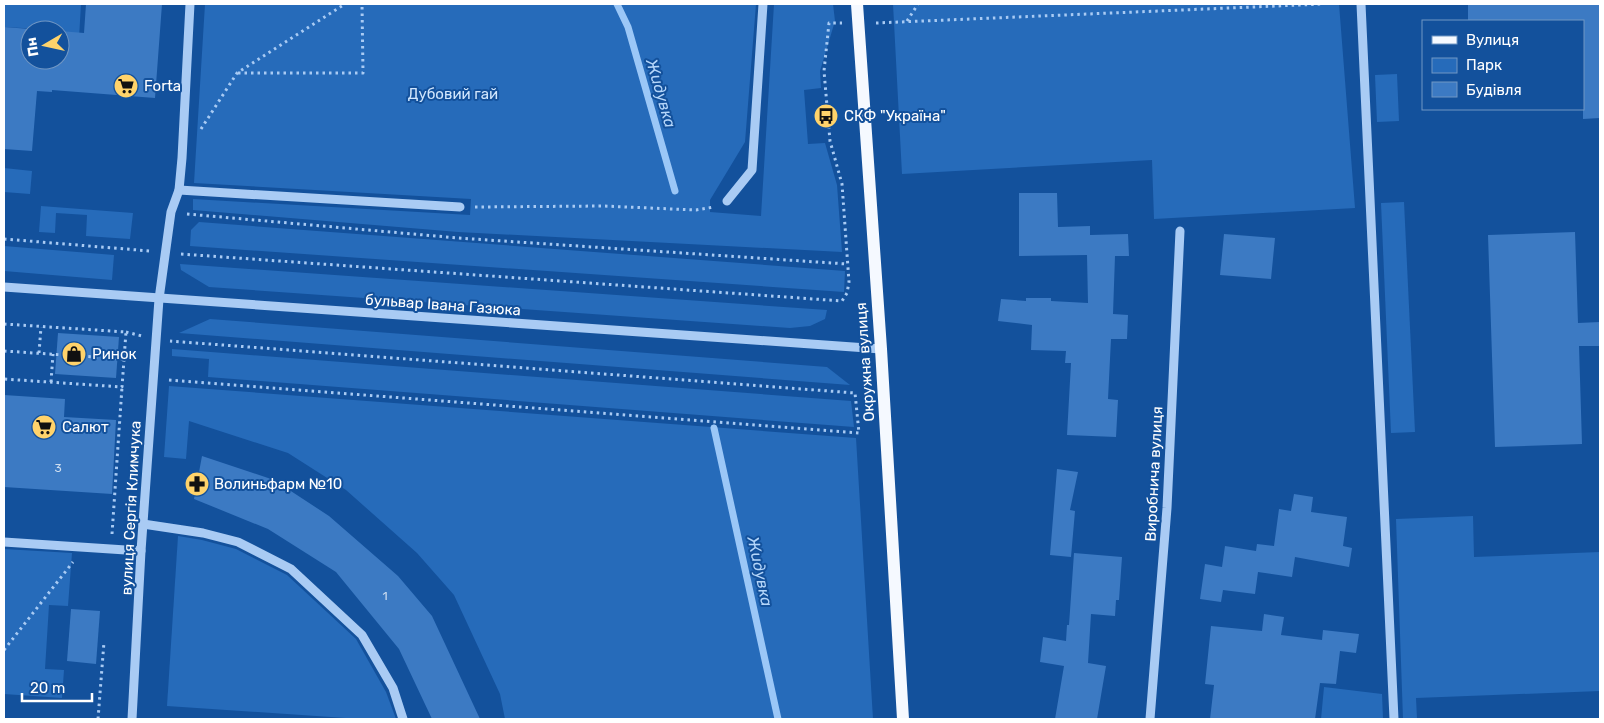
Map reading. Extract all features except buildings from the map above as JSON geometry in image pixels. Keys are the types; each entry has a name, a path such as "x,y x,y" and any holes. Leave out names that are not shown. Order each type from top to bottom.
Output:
{"main road":[{"name":"Окружна вулиця","path":"857,4 881,348 903,719"}],"street":[{"name":"вулиця Сергія Климчука","path":"132,719 141,551 159,299 171,212 179,190 190,4"},
{"path":"727,201 752,170 764,4"},
{"path":"1361,4 1394,719"},
{"path":"179,190 460,207"},
{"name":"Виробнича вулиця","path":"1150,719 1166,508 1180,231"},
{"name":"бульвар Івана Газюка","path":"4,287 881,348"},
{"path":"143,524 203,533 238,542 291,569 362,635 393,688 404,719"},
{"path":"4,542 141,551"}],"path":[{"path":"182,158 237,73 344,4"},
{"path":"237,73 363,73 362,4"},
{"path":"907,22 918,4"},
{"path":"4,238 165,253 842,301 848,288 842,184 830,142 824,71 829,23 859,24 1323,4"},
{"path":"460,207 603,206 696,210 716,207 727,201"},
{"path":"171,212 458,238 847,264"},
{"path":"4,324 126,332 111,549"},
{"path":"39,354 41,326"},
{"path":"156,340 854,394 859,433 167,380"},
{"path":"170,341 170,351"},
{"path":"4,351 124,359"},
{"path":"51,382 53,354"},
{"path":"4,379 122,387"},
{"path":"4,650 84,547"},
{"path":"98,719 104,642"}],"green space":[{"path":"4,4 81,4 79,38 70,38 70,20 20,20 20,28 4,27"},
{"name":"Дубовий гай","path":"205,4 756,4 745,142 710,200 710,212 761,216 774,4 833,4 835,21 820,71 821,88 804,90 808,144 825,143 837,185 842,252 458,232 193,210 193,199 470,215 471,199 194,183"},
{"path":"893,4 1339,4 1355,208 1154,219 1152,160 902,174"},
{"path":"1397,74 1399,121 1377,122 1375,75"},
{"path":"4,168 32,171 30,194 4,192"},
{"path":"1404,202 1415,432 1391,433 1381,203"},
{"path":"41,206 133,213 130,239 86,236 87,215 56,213 55,233 39,232"},
{"path":"199,222 845,271 844,292 190,246 191,230"},
{"path":"4,246 114,255 112,280 4,271"},
{"path":"180,264 827,310 825,319 810,326 790,328 209,287 181,270"},
{"path":"210,319 827,367 850,385 179,333"},
{"path":"172,349 851,401 854,427 208,377 209,359 172,356"},
{"path":"169,386 856,438 873,719 505,719 500,694 454,595 417,553 346,490 288,453 189,421 186,459 164,457"},
{"path":"1473,516 1474,557 1600,552 1600,691 1416,698 1417,719 1403,719 1396,519"},
{"path":"178,536 236,549 287,575 356,639 386,692 396,719 360,719 167,706"},
{"path":"4,549 72,553 68,606 49,605 45,669 64,670 62,698 4,694"},
{"path":"1324,687 1382,694 1383,719 1321,719"}],"waterway":[{"name":"Жидувка","path":"617,4 628,27 675,191"},
{"name":"Жидувка","path":"714,428 778,719"}],"place":[{"name":"Forta","path":"126,86"},
{"name":"СКФ \"Україна\"","path":"826,116"},
{"name":"Ринок","path":"74,354"},
{"name":"Салют","path":"44,427"},
{"name":"Волиньфарм №10","path":"197,484"}]}
